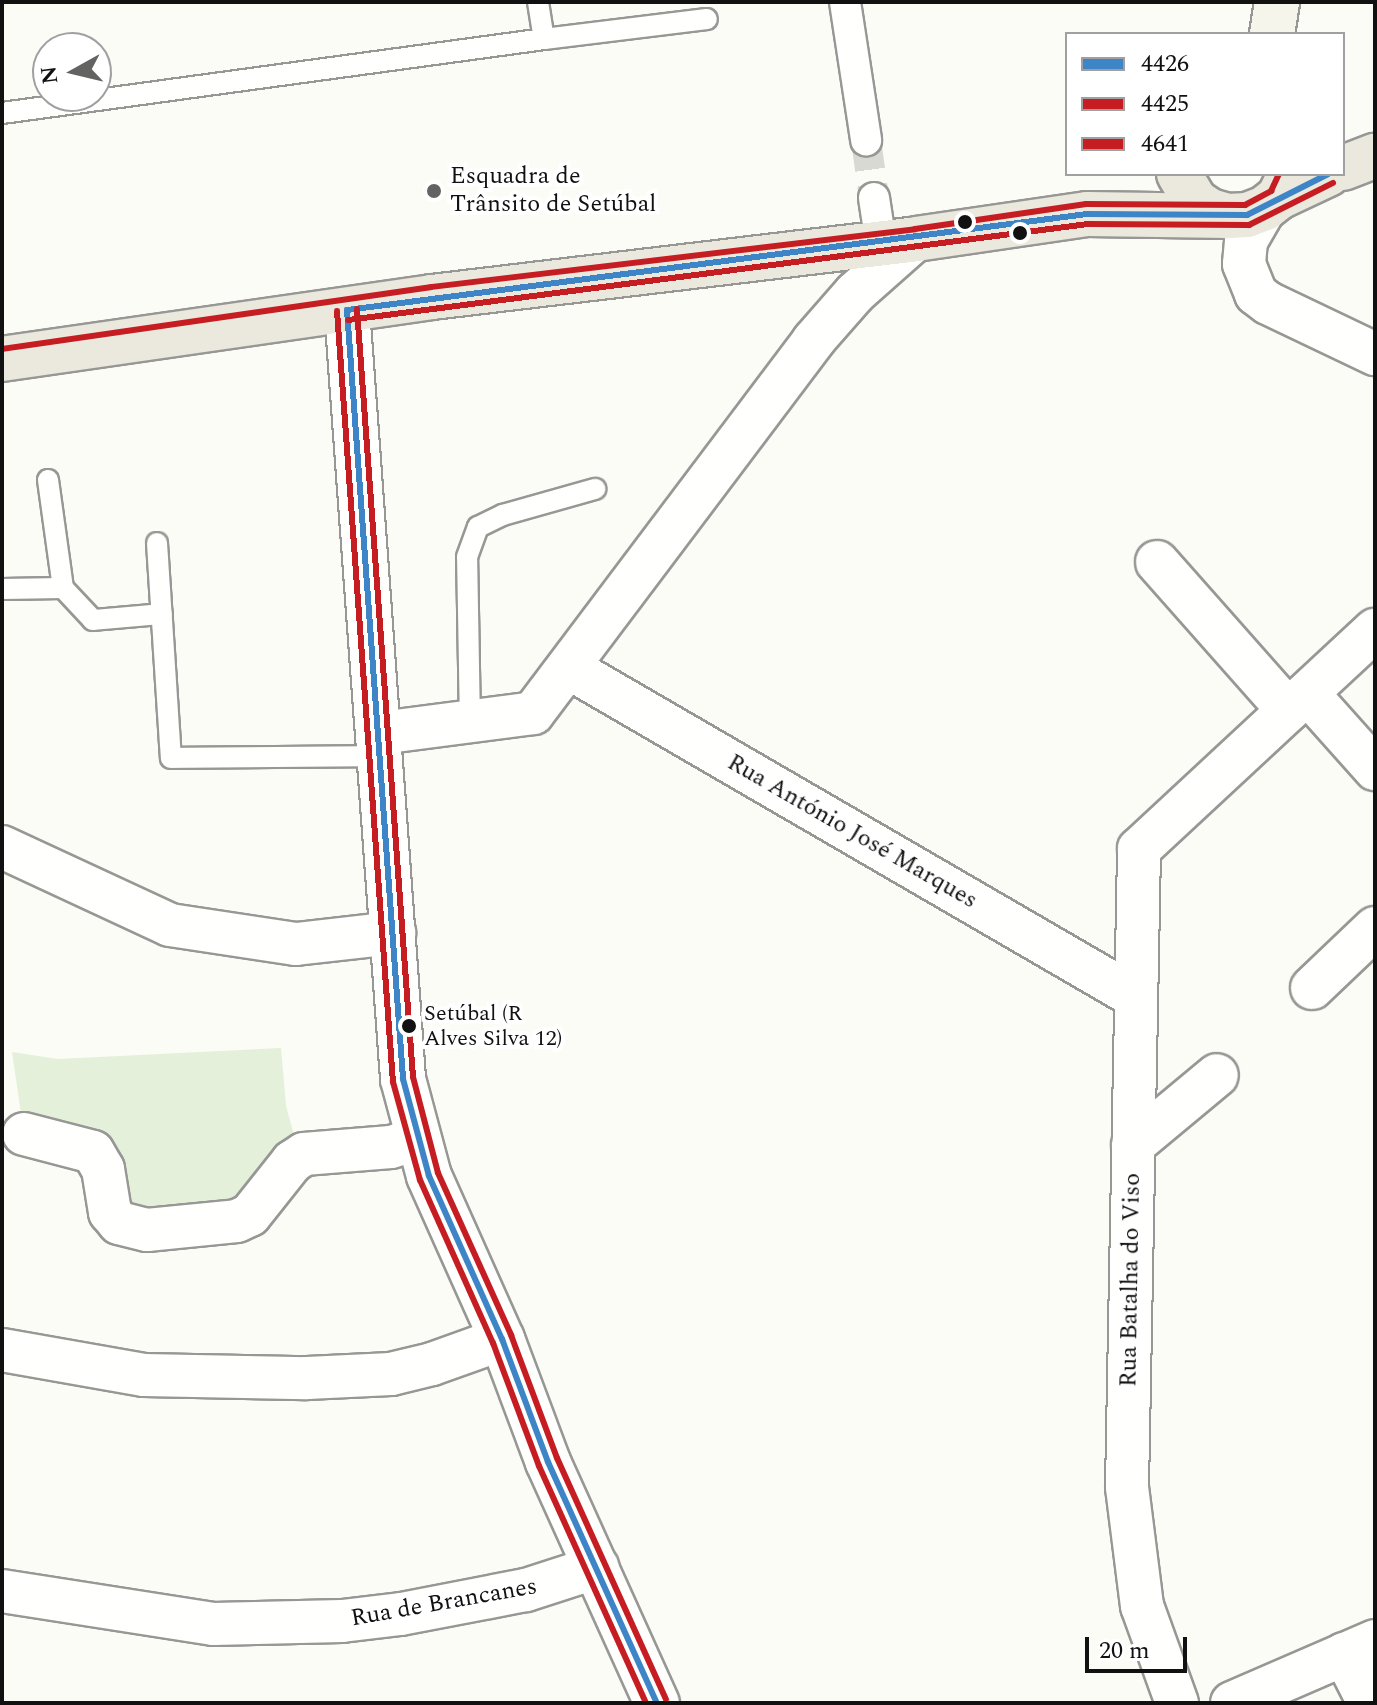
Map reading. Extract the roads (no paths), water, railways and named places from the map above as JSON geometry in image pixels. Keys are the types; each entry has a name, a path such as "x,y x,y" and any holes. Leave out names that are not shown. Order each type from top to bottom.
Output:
{"main road":[{"path":"1272,32 1277,2"},
{"path":"1345,149 1375,154"},
{"path":"1345,167 1375,154"},
{"path":"1087,214 1125,199 1149,176"},
{"path":"1180,176 1195,201 1210,211 1266,199 1323,176"},
{"path":"2,359 432,297 899,242 1087,214 1266,199"}],"street":[{"path":"845,2 866,140"},
{"path":"380,744 533,713 833,317 899,242 874,198"},
{"path":"1266,199 1246,241 1244,264 1256,294 1268,303 1375,354"},
{"path":"347,310 403,1079 429,1176 502,1339 548,1462 657,1703"},
{"path":"1157,562 1298,702 1375,769"},
{"path":"1298,702 1375,630"},
{"name":"Rua António José Marques","path":"569,668 1134,996"},
{"name":"Rua Batalha do Viso","path":"1177,1703 1142,1606 1127,1487 1139,849 1298,702"},
{"path":"2,847 170,925 296,944 394,933"},
{"path":"1312,988 1375,928"},
{"path":"1133,1145 1217,1075"},
{"path":"24,1134 93,1152 103,1169 110,1212 119,1223 147,1230 237,1221 250,1215 292,1162 304,1154 391,1147 417,1139"},
{"path":"2,1350 144,1375 307,1378 391,1374 432,1364 502,1339"},
{"name":"Rua de Brancanes","path":"2,1591 213,1624 329,1622 401,1614 526,1590 597,1567"},
{"path":"1232,1703 1360,1648 1369,1703"}],"lane":[{"path":"538,2 544,39"},
{"path":"2,113 707,19"},
{"path":"48,480 63,588 93,620 162,614"},
{"path":"470,724 467,557 478,527 503,515 595,489"},
{"path":"157,543 171,758 380,744"},
{"path":"2,589 63,588"}],"tunnel":[{"path":"866,140 874,198"}],"place":[{"name":"Esquadra de Trânsito de Setúbal","path":"434,191"},
{"name":"Setúbal (R Alves Silva 12)","path":"409,1026"}]}
